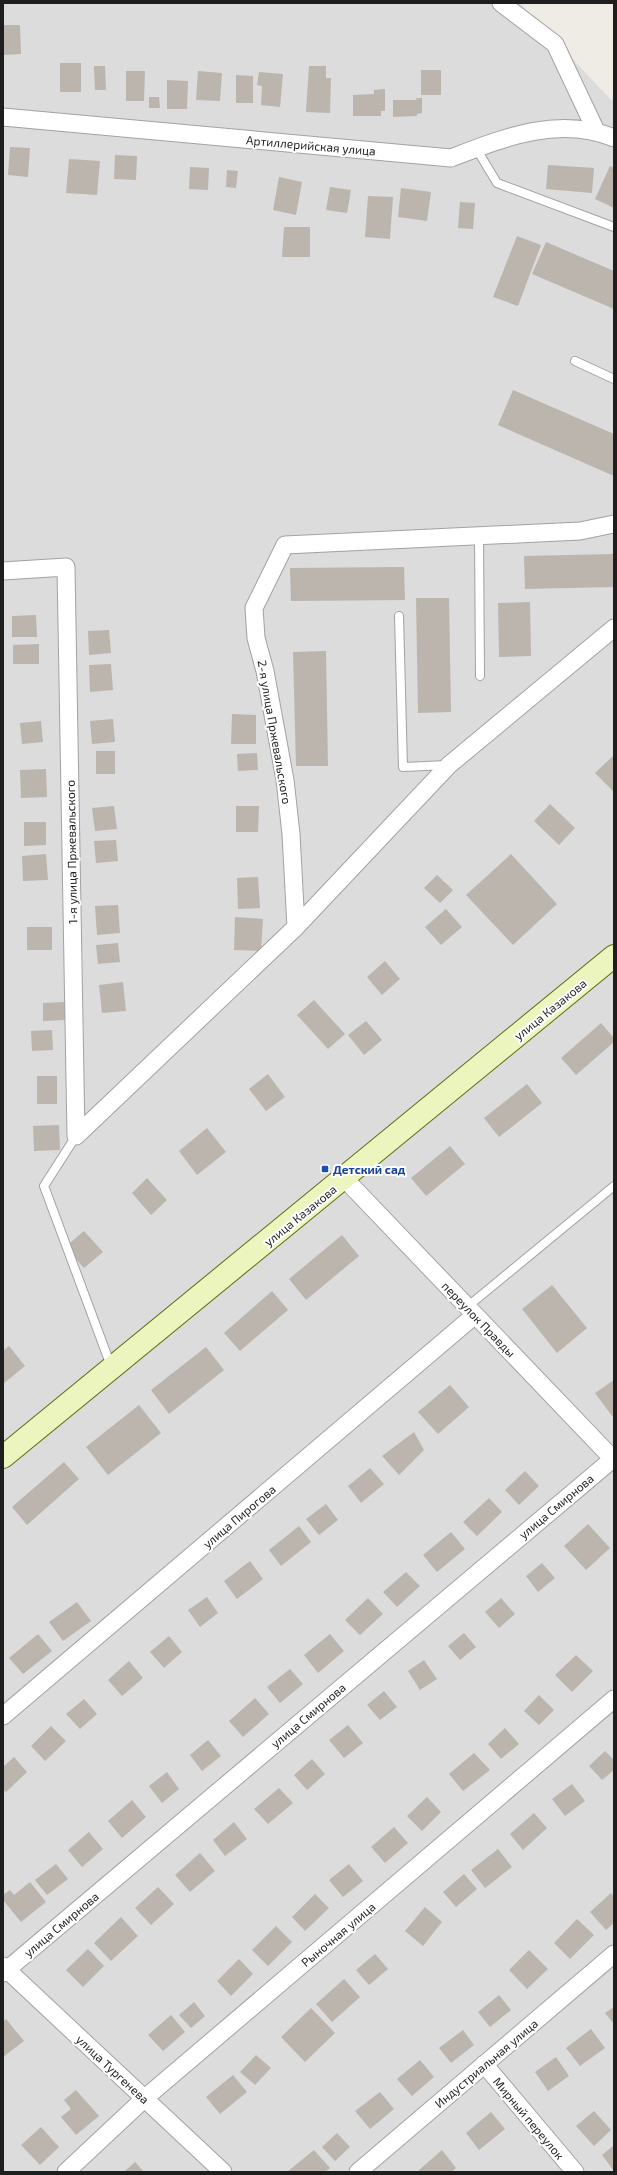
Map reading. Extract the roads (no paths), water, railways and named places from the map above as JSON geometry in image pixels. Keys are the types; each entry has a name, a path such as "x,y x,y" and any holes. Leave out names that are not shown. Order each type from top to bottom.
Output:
{"main road":[{"name":"улица Казакова","path":"3,1458 614,956"}],"street":[{"path":"501,3 555,44 596,131"},
{"name":"Артиллерийская улица","path":"3,117 451,158 476,148 540,129 596,131 614,138"},
{"path":"479,536 580,531 614,524"},
{"name":"2-я улица Пржевальского","path":"296,927 291,834 285,780 265,671 256,638 254,608 285,545 479,536"},
{"name":"1-я улица Пржевальского","path":"3,571 66,567 76,1136"},
{"path":"76,1136 296,927 448,765 614,628"},
{"name":"переулок Правды","path":"344,1178 614,1459"},
{"name":"улица Пирогова","path":"3,1716 471,1311"},
{"name":"улица Смирнова","path":"4,1969 614,1459"},
{"name":"Рыночная улица","path":"66,2172 145,2098 614,1699"},
{"name":"Индустриальная улица","path":"358,2172 614,1954"},
{"name":"улица Тургенева","path":"4,1969 145,2098 223,2172"},
{"name":"Мирный переулок","path":"484,2064 575,2172"}],"lane":[{"path":"476,148 497,183 614,227"},
{"path":"576,361 614,379"},
{"path":"479,536 480,676"},
{"path":"399,616 403,766 448,765"},
{"path":"76,1136 44,1186 112,1368"},
{"path":"471,1311 614,1186"}],"place":[{"name":"Детский сад","path":"325,1169"}]}
